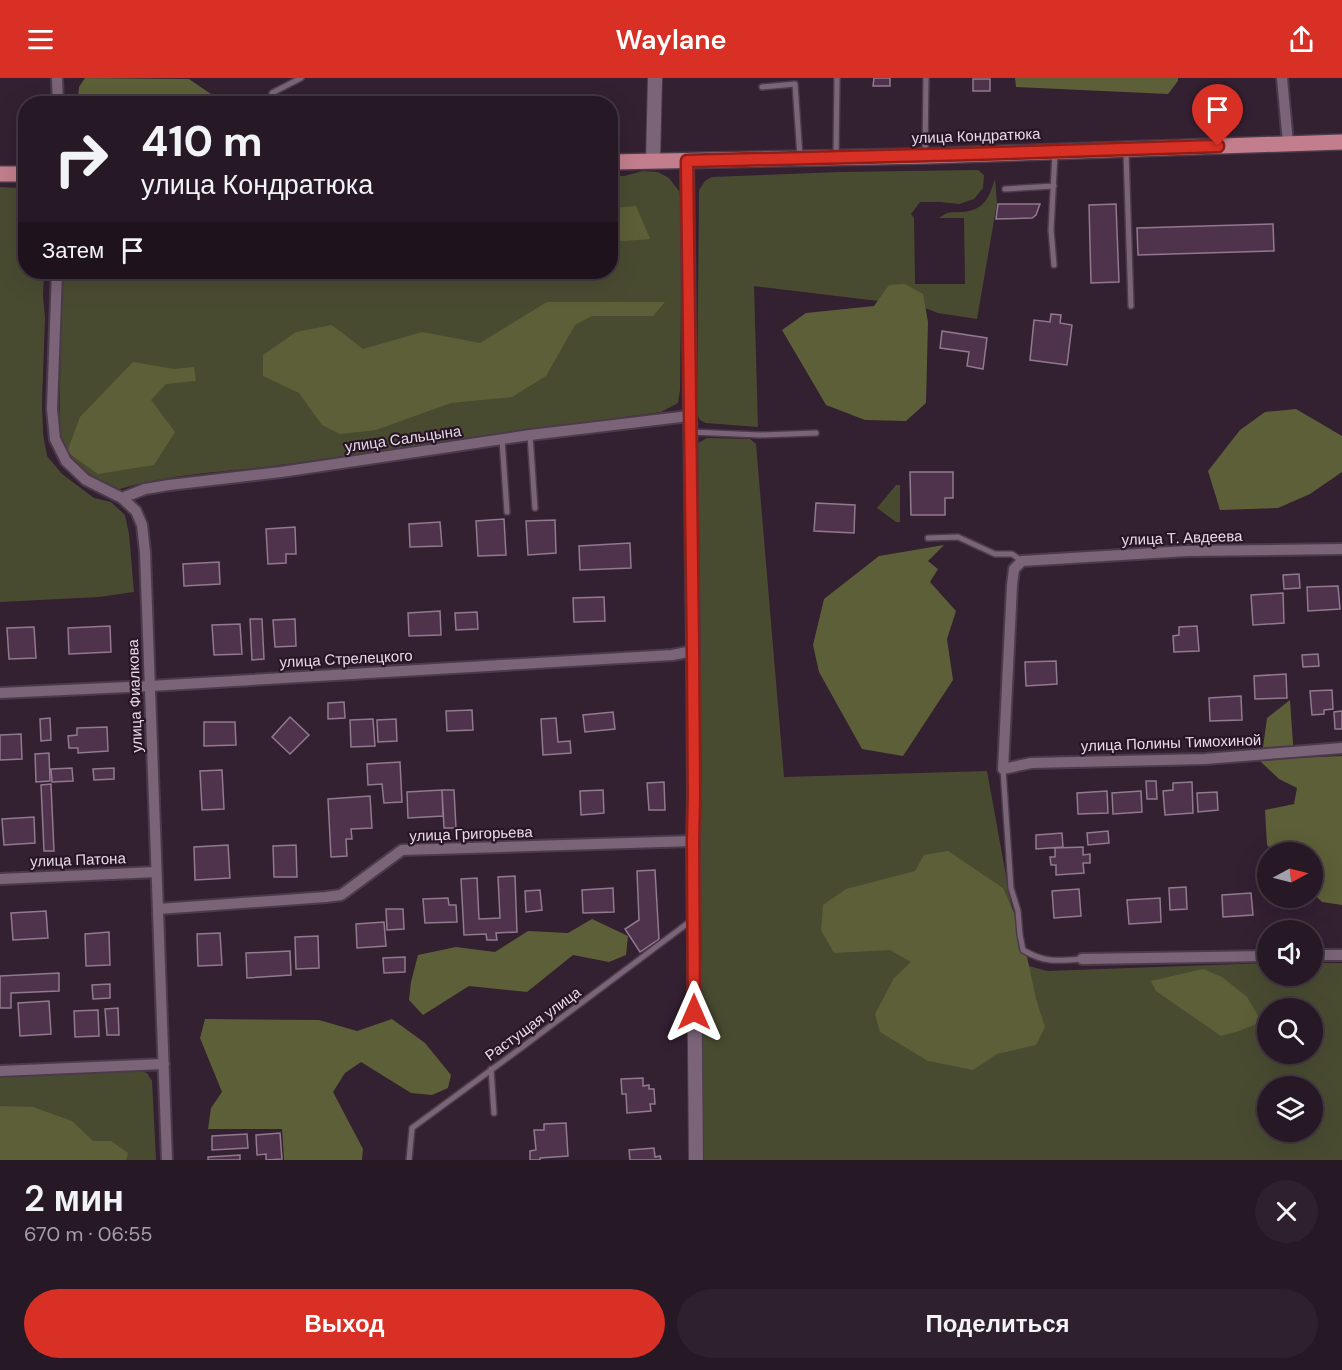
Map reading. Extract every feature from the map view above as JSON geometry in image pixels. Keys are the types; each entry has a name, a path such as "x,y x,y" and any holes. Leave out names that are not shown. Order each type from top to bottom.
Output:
{"main road":[{"name":"улица Кондратюка","path":"618,162 925,156 1342,142"},
{"path":"0,174 18,174"}],"street":[{"path":"57,78 58,96"},
{"path":"652,160 655,78"},
{"path":"1282,78 1288,143"},
{"path":"687,161 696,1160"},
{"name":"улица Фиалкова","path":"57,279 52,409 55,439 66,461 86,480 122,498 136,511 142,525 145,552 167,1160"},
{"name":"улица Сальцына","path":"122,498 145,489 169,484 281,472 530,435 689,416"},
{"name":"улица Т. Авдеева","path":"1022,561 1187,551 1342,549"},
{"path":"1003,769 1012,585 1014,569 1022,561"},
{"name":"улица Стрелецкого","path":"0,693 672,655 693,651"},
{"name":"улица Полины Тимохиной","path":"1003,769 1031,763 1205,759 1342,748"},
{"name":"улица Григорьева","path":"158,909 340,895 402,850 693,841"},
{"name":"улица Патона","path":"0,879 156,872"},
{"path":"1323,955 1342,955"},
{"path":"1082,959 1257,956"},
{"path":"0,1071 164,1064"}],"lane":[{"path":"272,96 272,93 301,78"},
{"path":"836,158 837,78"},
{"path":"925,156 926,78"},
{"path":"762,87 795,84 800,158"},
{"path":"1126,150 1131,306"},
{"path":"1054,265 1051,230 1055,152"},
{"path":"1005,189 1054,186"},
{"path":"690,432 760,435 816,433"},
{"path":"530,435 535,508"},
{"path":"502,439 507,512"},
{"path":"928,538 958,537 995,554 1012,554 1022,561"},
{"path":"1003,769 1011,888 1018,911 1023,950 1034,957 1054,961 1082,959"},
{"name":"Растущая улица","path":"409,1160 412,1128 693,919"},
{"path":"491,1069 494,1113"}],"green space":[{"path":"85,78 189,79 211,94 211,96 78,96 79,87"},
{"path":"1015,78 1178,78 1178,81 1168,94 1016,87"},
{"path":"978,170 984,175 983,188 974,199 959,204 920,202 911,214 914,218 915,284 965,284 964,218 939,218 948,213 970,211 981,206 988,197 995,179 997,203 977,319 938,313 920,306 754,286 758,427 706,423 700,420 697,414 699,190 705,181 712,177"},
{"path":"643,171 658,172 669,178 679,191 682,205 680,390 678,403 661,412 287,464 179,476 117,490 84,472 68,458 59,439 62,279 618,279 618,176"},
{"path":"0,187 18,188 18,279 44,279 45,318 42,402 43,434 47,456 62,474 94,498 111,502 125,515 134,592 99,597 0,602"},
{"path":"636,206 650,239 618,241 618,207"},
{"path":"905,284 923,294 928,322 926,403 906,421 865,420 826,405 782,330 806,313 874,306 889,285"},
{"path":"547,302 665,302 653,316 592,316 575,325 546,376 512,397 451,403 376,430 340,434 322,425 299,393 263,376 263,355 296,332 332,325 363,349 422,332 480,343"},
{"path":"133,362 174,369 194,367 196,381 166,384 151,400 175,432 154,465 98,474 67,452 80,417"},
{"path":"1296,409 1342,436 1342,472 1310,494 1278,508 1220,510 1208,471 1240,430 1265,412"},
{"path":"707,438 750,439 756,444 784,777 987,771 1022,964 1047,971 1257,963 1257,986 1323,986 1323,963 1342,963 1342,1160 703,1160 698,1026 700,826 698,443"},
{"path":"896,485 900,485 900,522 896,522 877,508"},
{"path":"944,545 928,561 938,569 930,582 956,611 947,639 953,680 903,756 862,749 819,672 813,645 824,599 879,556"},
{"path":"1290,700 1294,758 1342,756 1342,905 1323,902 1323,842 1267,842 1265,810 1294,804 1297,788 1279,779 1261,762 1267,718"},
{"path":"948,851 1003,888 1021,928 1036,999 1045,1027 1036,1045 997,1054 973,1070 928,1061 880,1032 875,1014 894,978 911,962 890,950 834,953 821,930 823,905 846,889 915,871 924,855"},
{"path":"592,919 628,936 626,955 609,962 573,955 527,992 469,986 423,1015 409,1000 418,955 456,947 495,952 528,931 568,933"},
{"path":"1203,969 1222,977 1247,997 1257,1014 1256,1024 1221,1036 1156,991 1151,981"},
{"path":"205,1019 319,1020 357,1031 392,1019 425,1043 451,1075 448,1088 432,1095 411,1093 361,1062 345,1073 333,1092 363,1149 362,1160 284,1160 282,1129 208,1129 211,1108 222,1092 200,1038"},
{"path":"139,1070 147,1073 152,1081 156,1160 0,1160 0,1076"},
{"path":"0,1106 33,1107 72,1121 93,1141 111,1141 128,1153 126,1160 0,1160"}],"building":[{"path":"874,78 890,78 890,86 873,86"},
{"path":"973,79 990,79 990,91 973,91"},
{"path":"998,204 1040,204 1036,215 1032,218 996,219"},
{"path":"1116,204 1119,282 1091,283 1089,205"},
{"path":"1273,224 1274,251 1138,255 1137,228"},
{"path":"1051,314 1061,315 1060,323 1072,325 1067,365 1030,360 1034,320 1050,322"},
{"path":"942,331 987,338 983,369 967,366 969,352 940,348"},
{"path":"910,472 953,472 953,498 945,498 945,515 911,515"},
{"path":"816,503 855,505 854,533 814,531"},
{"path":"504,519 506,555 478,556 476,521"},
{"path":"555,520 556,553 528,555 526,521"},
{"path":"440,522 442,546 410,547 409,524"},
{"path":"295,527 296,554 286,554 286,563 268,564 266,529"},
{"path":"630,543 631,568 580,570 579,546"},
{"path":"219,562 220,584 184,586 183,564"},
{"path":"1299,574 1300,588 1284,589 1283,575"},
{"path":"1338,586 1340,609 1308,611 1307,587"},
{"path":"1283,593 1284,623 1253,625 1251,595"},
{"path":"604,597 605,621 574,622 573,598"},
{"path":"440,611 441,635 409,636 408,613"},
{"path":"477,612 478,629 456,630 455,613"},
{"path":"250,619 262,619 264,659 252,660"},
{"path":"295,619 296,646 275,647 273,620"},
{"path":"240,624 242,654 214,655 212,625"},
{"path":"110,626 111,652 69,654 68,628"},
{"path":"1197,626 1199,651 1174,652 1173,636 1179,635 1179,627"},
{"path":"34,627 36,658 9,659 7,628"},
{"path":"1318,654 1319,666 1303,667 1302,655"},
{"path":"1056,661 1057,684 1026,686 1025,662"},
{"path":"1286,674 1287,698 1255,699 1254,676"},
{"path":"1332,690 1333,709 1324,710 1324,714 1312,715 1310,691"},
{"path":"1241,696 1242,720 1210,721 1209,698"},
{"path":"344,702 345,718 328,719 328,703"},
{"path":"472,710 473,730 447,731 446,711"},
{"path":"1342,711 1342,729 1335,729 1334,712"},
{"path":"613,712 615,729 585,732 583,715"},
{"path":"290,717 309,735 290,754 272,737"},
{"path":"50,718 51,740 41,741 40,719"},
{"path":"556,718 558,742 570,741 571,753 543,755 541,719"},
{"path":"373,719 375,746 351,747 350,720"},
{"path":"396,719 397,741 378,742 377,720"},
{"path":"204,722 235,722 236,745 204,746"},
{"path":"107,727 108,751 78,753 78,748 69,748 68,736 77,735 77,728"},
{"path":"21,734 22,759 0,760 0,735"},
{"path":"49,753 50,781 36,782 35,754"},
{"path":"400,762 402,802 384,803 382,784 368,785 367,764"},
{"path":"72,768 73,781 52,782 51,769"},
{"path":"114,768 114,779 94,780 93,769"},
{"path":"222,770 224,809 202,810 200,771"},
{"path":"1146,781 1156,781 1157,799 1147,799"},
{"path":"664,782 665,810 649,810 647,783"},
{"path":"1192,782 1193,813 1165,815 1163,791 1173,790 1173,783"},
{"path":"51,784 54,851 44,851 41,785"},
{"path":"442,790 443,816 408,818 407,792"},
{"path":"442,790 454,790 456,828 444,828"},
{"path":"603,790 604,813 581,815 580,791"},
{"path":"1107,791 1108,813 1078,814 1077,793"},
{"path":"1141,791 1142,812 1113,814 1112,793"},
{"path":"1217,792 1218,810 1198,812 1197,793"},
{"path":"370,796 372,828 351,829 352,839 346,839 347,856 331,857 328,799"},
{"path":"34,817 35,843 4,845 2,819"},
{"path":"1108,831 1109,843 1088,845 1087,833"},
{"path":"1062,833 1063,847 1036,849 1036,835"},
{"path":"228,845 230,878 195,880 194,847"},
{"path":"296,845 297,877 274,877 273,846"},
{"path":"1083,847 1083,855 1090,854 1090,863 1083,863 1084,873 1056,875 1056,865 1051,865 1050,857 1055,857 1055,848"},
{"path":"655,870 659,939 640,952 625,929 639,920 637,871"},
{"path":"515,876 517,932 496,933 497,940 487,940 486,934 464,935 461,879 477,878 479,919 500,918 498,877"},
{"path":"1186,887 1187,909 1170,910 1169,888"},
{"path":"613,888 614,912 583,913 582,890"},
{"path":"1079,889 1081,916 1054,918 1052,891"},
{"path":"540,890 542,910 526,912 525,891"},
{"path":"1251,893 1253,915 1223,917 1222,895"},
{"path":"448,898 449,905 456,905 457,922 425,923 423,899"},
{"path":"1160,898 1161,922 1129,924 1127,900"},
{"path":"386,909 403,909 404,929 387,930"},
{"path":"46,911 48,938 13,940 11,913"},
{"path":"384,922 386,946 357,948 356,924"},
{"path":"109,932 110,965 86,966 85,934"},
{"path":"220,933 222,965 198,966 197,934"},
{"path":"318,936 319,968 296,969 295,937"},
{"path":"290,951 291,975 247,978 246,953"},
{"path":"405,957 405,972 384,973 383,958"},
{"path":"59,973 59,991 11,993 11,1008 0,1008 0,976"},
{"path":"110,984 110,998 93,999 92,985"},
{"path":"49,1001 51,1034 20,1036 18,1003"},
{"path":"118,1008 119,1035 107,1035 105,1009"},
{"path":"98,1010 99,1036 75,1037 74,1011"},
{"path":"643,1078 643,1086 649,1085 649,1089 654,1089 655,1104 650,1104 651,1111 627,1113 626,1094 622,1094 621,1079"},
{"path":"566,1123 568,1156 530,1160 530,1151 536,1150 534,1130 544,1130 544,1124"},
{"path":"280,1133 282,1159 266,1160 266,1154 257,1155 256,1135"},
{"path":"247,1134 248,1148 212,1150 212,1136"},
{"path":"654,1148 655,1157 660,1156 661,1160 630,1160 629,1150"},
{"path":"240,1155 240,1160 208,1160 208,1157"}],"route":[{"path":"694,1012 693,651 687,161 1218,146"}]}
